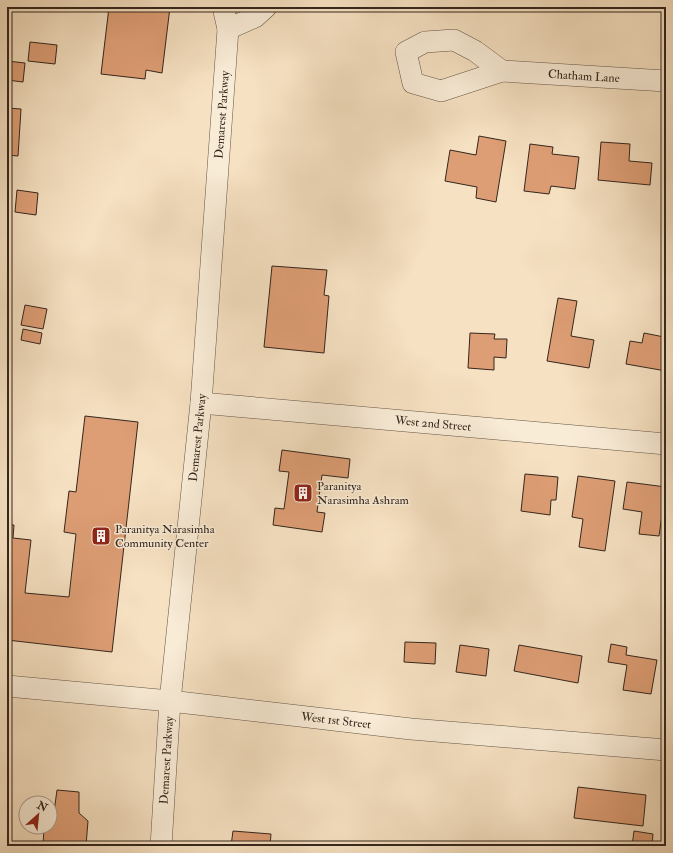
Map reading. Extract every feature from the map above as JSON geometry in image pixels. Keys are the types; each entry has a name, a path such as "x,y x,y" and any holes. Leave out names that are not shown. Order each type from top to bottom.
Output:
{"street":[{"name":"Demarest Parkway","path":"161,846 170,701 201,403 228,29 223,7"},
{"path":"228,29 255,17 266,7"},
{"name":"Chatham Lane","path":"502,71 666,81"},
{"name":"West 2nd Street","path":"201,403 666,444"},
{"name":"West 1st Street","path":"7,686 170,701 411,728 666,750"}],"building":[{"path":"109,7 170,7 162,73 146,70 145,79 101,74"},
{"path":"614,7 649,7 649,10"},
{"path":"30,42 57,45 55,64 28,61"},
{"path":"7,61 25,63 23,82 7,80"},
{"path":"7,108 21,109 18,156 7,155"},
{"path":"479,136 506,141 496,202 476,198 477,187 445,181 450,150 476,155"},
{"path":"601,142 630,144 629,161 652,163 650,185 598,180"},
{"path":"530,144 553,147 552,154 579,157 575,189 551,186 549,194 524,191"},
{"path":"17,190 38,193 36,215 15,212"},
{"path":"7,204 11,204 8,231 7,231"},
{"path":"272,266 327,270 324,295 329,296 324,353 264,347"},
{"path":"558,298 577,301 571,336 594,340 589,368 547,361"},
{"path":"25,305 47,309 43,329 21,325"},
{"path":"23,329 42,333 40,344 21,340"},
{"path":"470,333 495,334 494,339 507,339 506,358 494,357 494,370 468,368"},
{"path":"644,333 664,337 663,347 666,347 666,371 626,364 630,341 642,343"},
{"name":"Paranitya Narasimha Community Center","path":"85,416 138,422 112,652 7,640 7,525 14,525 13,538 31,540 25,593 69,597 76,534 64,532 69,491 76,492"},
{"name":"Paranitya Narasimha Ashram","path":"282,450 350,459 348,478 322,475 317,512 325,513 322,532 273,525 275,508 284,509 289,472 279,471"},
{"path":"525,474 558,477 556,500 551,500 550,515 521,511"},
{"path":"578,476 615,481 605,551 579,547 583,519 572,517"},
{"path":"627,482 666,487 659,536 639,534 642,512 623,509"},
{"path":"405,642 436,643 435,664 404,662"},
{"path":"611,644 627,647 626,655 657,660 651,694 623,690 627,665 608,662"},
{"path":"460,645 489,649 486,676 456,672"},
{"path":"519,645 582,656 578,683 514,671"},
{"path":"578,787 646,795 643,826 574,818"},
{"path":"57,790 79,792 79,813 88,821 86,846 43,846 44,835 58,835 58,795 56,795"},
{"path":"233,831 271,834 270,846 231,846"},
{"path":"634,831 653,834 652,846 632,846"}],"place":[{"name":"Paranitya Narasimha Ashram","path":"303,493"},
{"name":"Paranitya Narasimha Community Center","path":"101,536"}]}
